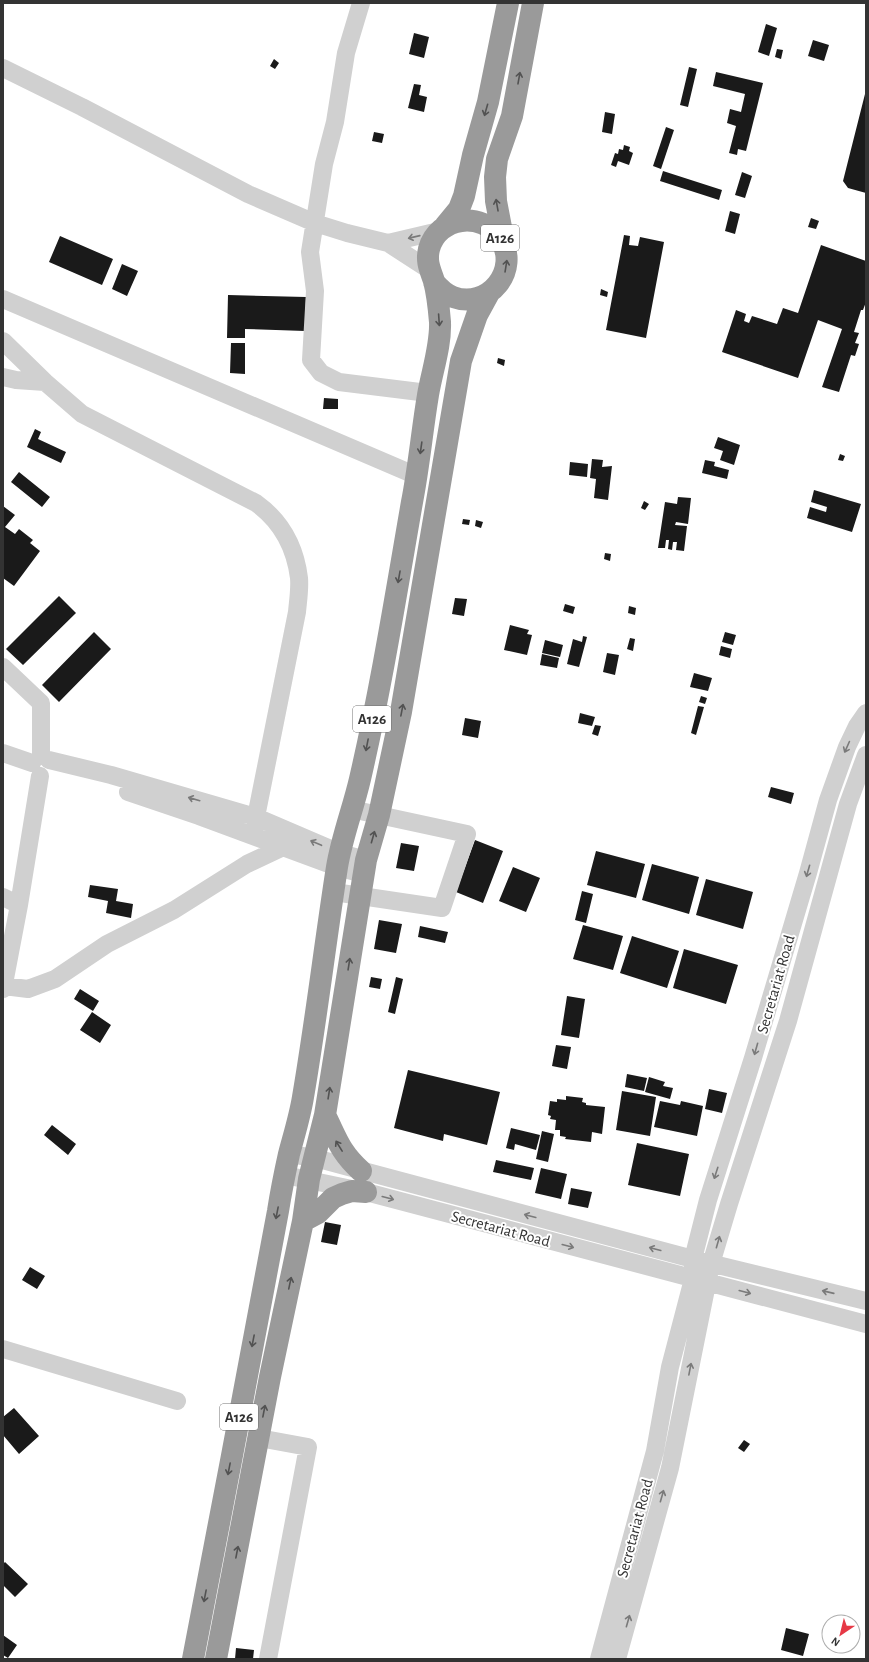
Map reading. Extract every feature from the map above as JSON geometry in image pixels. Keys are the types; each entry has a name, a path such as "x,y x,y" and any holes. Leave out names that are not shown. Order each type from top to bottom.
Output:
{"highway":[{"name":"A126","path":"194,1659 287,1164 302,1103 338,860 359,781 392,620 417,476 428,393 439,338 440,321 427,255 431,242 459,209 464,196 473,155 488,102 508,3"},
{"name":"A126","path":"431,275 442,291 453,297 465,300 478,298 489,293 497,286 504,276 507,266 507,254 496,201 495,177 497,159 512,116 533,3"},
{"name":"A126","path":"442,229 456,221 467,220 478,222 489,226 504,243"},
{"name":"A126","path":"216,1659 303,1220 309,1179 325,1115 364,867 379,815 401,712 460,361 477,315 489,293"},
{"path":"325,1115 339,1145 350,1161 361,1171"},
{"path":"303,1220 318,1213 333,1198 352,1191 366,1192"}],"street":[{"path":"361,3 346,52 335,122 324,164 310,252 315,291 311,360 321,373 339,382 428,393"},
{"path":"3,68 82,107 248,194 315,223 388,243 431,275"},
{"path":"388,243 442,229"},
{"path":"3,298 417,476"},
{"path":"3,340 45,382 82,414 256,503 269,513 280,526 289,541 299,579 297,612 256,817 250,834"},
{"path":"3,377 16,380 45,382"},
{"path":"3,667 41,703 42,765 19,905 3,988 28,989 55,979 107,944 174,910 247,864 283,847"},
{"name":"Secretariat Road","path":"618,1659 670,1468 700,1280 693,1259 708,1200 753,1058 808,874 828,800 847,747 857,726 866,713"},
{"path":"3,753 128,792 250,834 283,847 364,867"},
{"name":"Secretariat Road","path":"599,1659 655,1451 670,1367 700,1280 712,1264 729,1204 788,1022 848,804 866,755"},
{"path":"42,765 111,775 256,817 338,860"},
{"path":"334,892 442,908 467,834 351,809"},
{"path":"3,897 19,905"},
{"name":"Secretariat Road","path":"287,1164 315,1158 712,1264 866,1301"},
{"name":"Secretariat Road","path":"287,1164 309,1179 366,1192 866,1324"},
{"path":"3,1349 177,1401"},
{"path":"259,1438 308,1447 268,1659"}],"building":[{"path":"766,24 777,28 769,56 758,52"},
{"path":"414,33 429,37 424,58 409,54"},
{"path":"813,40 829,45 824,61 808,56"},
{"path":"777,49 783,50 781,59 775,57"},
{"path":"274,59 279,63 275,69 270,66"},
{"path":"689,67 697,69 688,107 680,105"},
{"path":"716,72 763,83 746,151 738,149 737,155 729,153 736,126 727,123 730,109 741,112 745,94 713,86"},
{"path":"414,84 421,85 419,95 427,97 424,112 408,108"},
{"path":"865,94 866,193 848,188 843,181"},
{"path":"605,112 615,114 612,134 602,132"},
{"path":"666,127 674,130 661,169 653,166"},
{"path":"374,132 384,134 382,143 372,141"},
{"path":"624,145 630,147 629,151 633,153 629,165 618,161 616,167 611,165 615,153 618,154 619,149 623,150"},
{"path":"663,171 722,190 719,200 660,181"},
{"path":"742,172 752,176 745,198 735,195"},
{"path":"730,211 740,214 735,234 725,231"},
{"path":"811,218 819,221 816,229 808,227"},
{"path":"624,235 630,236 629,245 638,246 640,237 664,242 646,338 606,330"},
{"path":"60,236 113,259 102,285 49,262"},
{"path":"821,245 866,261 866,302 863,310 861,310 854,332 859,333 855,343 859,344 855,356 851,355 839,392 822,387 842,329 818,320 798,378 722,352 736,310 746,314 744,321 749,323 752,316 777,324 783,308 798,313"},
{"path":"122,264 138,271 127,296 112,289"},
{"path":"601,289 608,292 607,297 600,295"},
{"path":"228,295 306,297 305,331 245,329 245,338 227,338"},
{"path":"231,343 245,343 245,374 230,373"},
{"path":"498,358 505,360 504,366 497,363"},
{"path":"324,398 338,399 338,409 323,409"},
{"path":"35,429 41,432 38,439 66,452 61,463 27,447"},
{"path":"718,437 740,445 734,465 720,460 723,451 714,448"},
{"path":"840,454 845,456 843,461 838,460"},
{"path":"592,459 603,460 602,467 612,466 608,500 594,498 596,479 590,478"},
{"path":"705,460 715,462 714,466 729,470 727,479 702,473"},
{"path":"570,462 588,464 587,477 569,475"},
{"path":"19,472 50,497 42,507 11,482"},
{"path":"814,490 861,504 852,532 807,518 810,507 826,512 827,507 811,502"},
{"path":"678,497 691,498 688,524 676,522 675,525 687,526 684,551 676,550 677,542 673,542 672,550 668,549 669,540 666,540 665,548 658,548 665,502 677,504"},
{"path":"644,501 649,504 645,510 641,508"},
{"path":"3,506 15,515 5,527 15,534 19,529 33,540 30,543 40,551 14,586 3,578"},
{"path":"463,519 470,520 469,525 462,524"},
{"path":"476,520 483,522 481,528 475,526"},
{"path":"605,553 611,554 610,561 604,559"},
{"path":"59,596 76,613 23,665 6,649"},
{"path":"455,598 467,599 464,616 452,614"},
{"path":"565,604 575,607 573,614 563,611"},
{"path":"629,606 636,608 635,615 628,613"},
{"path":"510,625 529,630 527,634 532,635 527,655 504,650"},
{"path":"94,632 111,649 59,702 42,685"},
{"path":"725,632 736,635 733,645 722,642"},
{"path":"583,636 587,637 579,667 567,664 573,639 582,642"},
{"path":"630,638 635,639 633,651 627,649"},
{"path":"545,640 563,645 560,657 542,653"},
{"path":"721,646 732,649 730,658 719,655"},
{"path":"607,653 619,655 615,675 603,672"},
{"path":"542,654 559,658 557,668 540,665"},
{"path":"694,673 712,678 708,691 690,687"},
{"path":"701,696 707,698 705,704 699,702"},
{"path":"698,706 704,707 696,735 691,733"},
{"path":"580,713 595,717 592,726 578,723"},
{"path":"465,718 481,721 478,738 462,735"},
{"path":"595,725 601,726 598,736 592,734"},
{"path":"771,787 794,793 791,804 768,797"},
{"path":"475,840 503,851 483,903 456,892"},
{"path":"401,843 419,846 414,871 396,868"},
{"path":"596,851 645,864 636,898 587,885"},
{"path":"652,864 699,877 689,914 642,900"},
{"path":"513,867 540,878 526,912 499,901"},
{"path":"706,879 753,892 743,929 696,915"},
{"path":"90,885 118,889 116,901 133,904 131,918 106,913 108,901 88,897"},
{"path":"582,891 593,894 586,923 575,920"},
{"path":"379,920 402,924 396,953 374,949"},
{"path":"583,925 623,936 613,970 573,959"},
{"path":"420,926 448,932 445,943 418,937"},
{"path":"632,936 679,951 667,988 620,973"},
{"path":"684,949 738,965 726,1004 673,988"},
{"path":"371,977 382,979 380,989 369,987"},
{"path":"396,977 403,979 395,1014 388,1012"},
{"path":"80,989 99,1001 93,1011 74,999"},
{"path":"567,996 585,999 579,1038 561,1035"},
{"path":"92,1012 111,1025 100,1043 80,1030"},
{"path":"556,1045 571,1047 567,1069 552,1066"},
{"path":"408,1070 500,1092 487,1145 444,1134 443,1141 394,1128"},
{"path":"627,1074 647,1078 644,1091 625,1087"},
{"path":"649,1077 665,1082 663,1086 673,1088 670,1099 645,1092"},
{"path":"709,1089 727,1093 722,1113 705,1109"},
{"path":"622,1091 656,1097 650,1136 616,1130"},
{"path":"566,1096 583,1098 582,1102 586,1103 586,1105 605,1107 602,1134 592,1132 591,1142 565,1139 566,1137 560,1136 560,1130 555,1130 556,1120 550,1119 551,1116 548,1115 550,1101 557,1102 557,1099 566,1100"},
{"path":"660,1101 680,1105 681,1101 703,1106 697,1136 654,1127"},
{"path":"52,1125 76,1144 68,1155 44,1135"},
{"path":"511,1128 540,1135 536,1150 515,1144 514,1150 506,1148"},
{"path":"542,1131 554,1134 548,1162 536,1159"},
{"path":"637,1143 689,1154 680,1196 628,1185"},
{"path":"496,1160 534,1168 531,1180 493,1172"},
{"path":"541,1168 567,1174 561,1199 535,1193"},
{"path":"571,1188 592,1192 588,1208 568,1204"},
{"path":"325,1222 341,1225 337,1245 321,1242"},
{"path":"30,1267 45,1276 37,1289 22,1280"},
{"path":"14,1408 39,1436 19,1454 3,1435 3,1417"},
{"path":"744,1440 750,1444 744,1452 738,1448"},
{"path":"5,1562 28,1584 15,1597 3,1585 3,1564"},
{"path":"786,1628 809,1634 803,1656 781,1650"},
{"path":"3,1635 17,1645 8,1658 3,1655"},
{"path":"236,1648 254,1650 253,1659 235,1659"}]}
